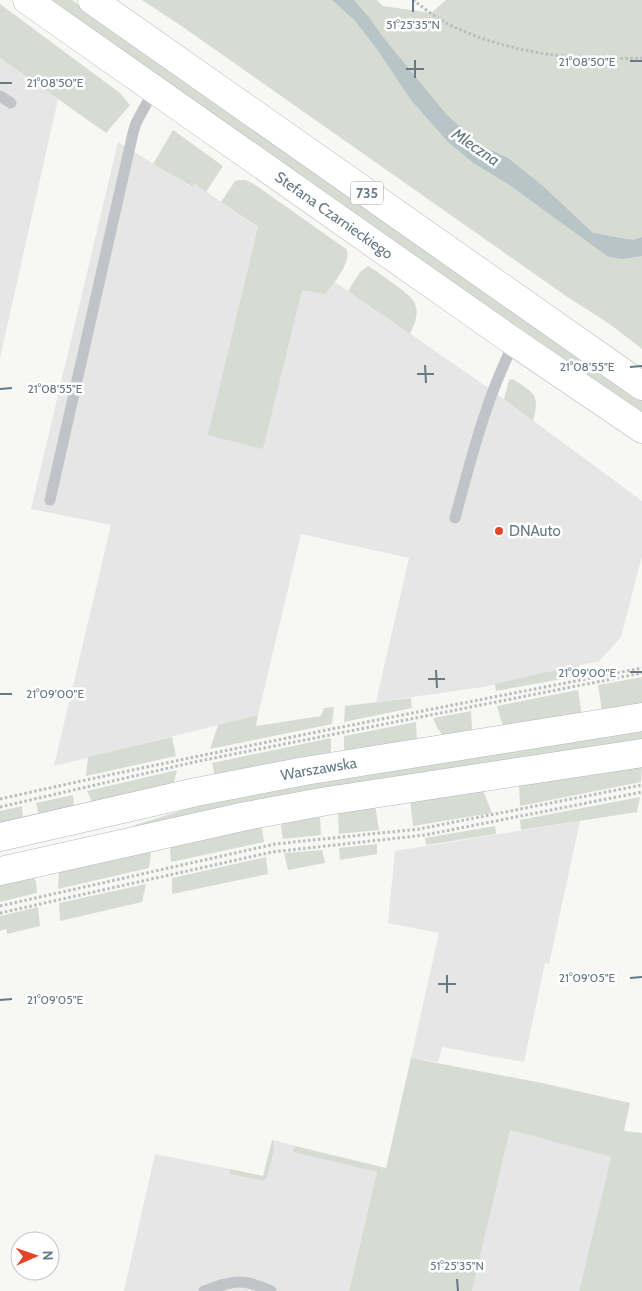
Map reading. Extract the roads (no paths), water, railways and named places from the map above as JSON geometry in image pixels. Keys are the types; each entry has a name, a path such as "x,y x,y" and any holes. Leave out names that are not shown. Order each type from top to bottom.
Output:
{"main road":[{"name":"Stefana Czarnieckiego","path":"27,0 155,88 514,342 642,429"},
{"name":"735","path":"92,0 642,386"},
{"name":"Warszawska","path":"0,837 196,792 305,771 642,717"},
{"path":"0,871 246,816 327,801 642,753"}],"lane":[{"path":"50,500 133,132 155,88"},
{"path":"0,96 11,103"},
{"path":"455,518 472,455 493,391 514,342"},
{"path":"204,1291 226,1283 240,1281 255,1283 270,1291"}],"water":[{"name":"Mleczna","path":"332,0 354,0 446,114 480,145 508,158 543,186 593,233 633,240 642,237 642,256 622,259 607,256 508,184 472,162 448,142 411,100 381,55 355,21"}],"place":[{"name":"DNAuto","path":"499,531"}]}
